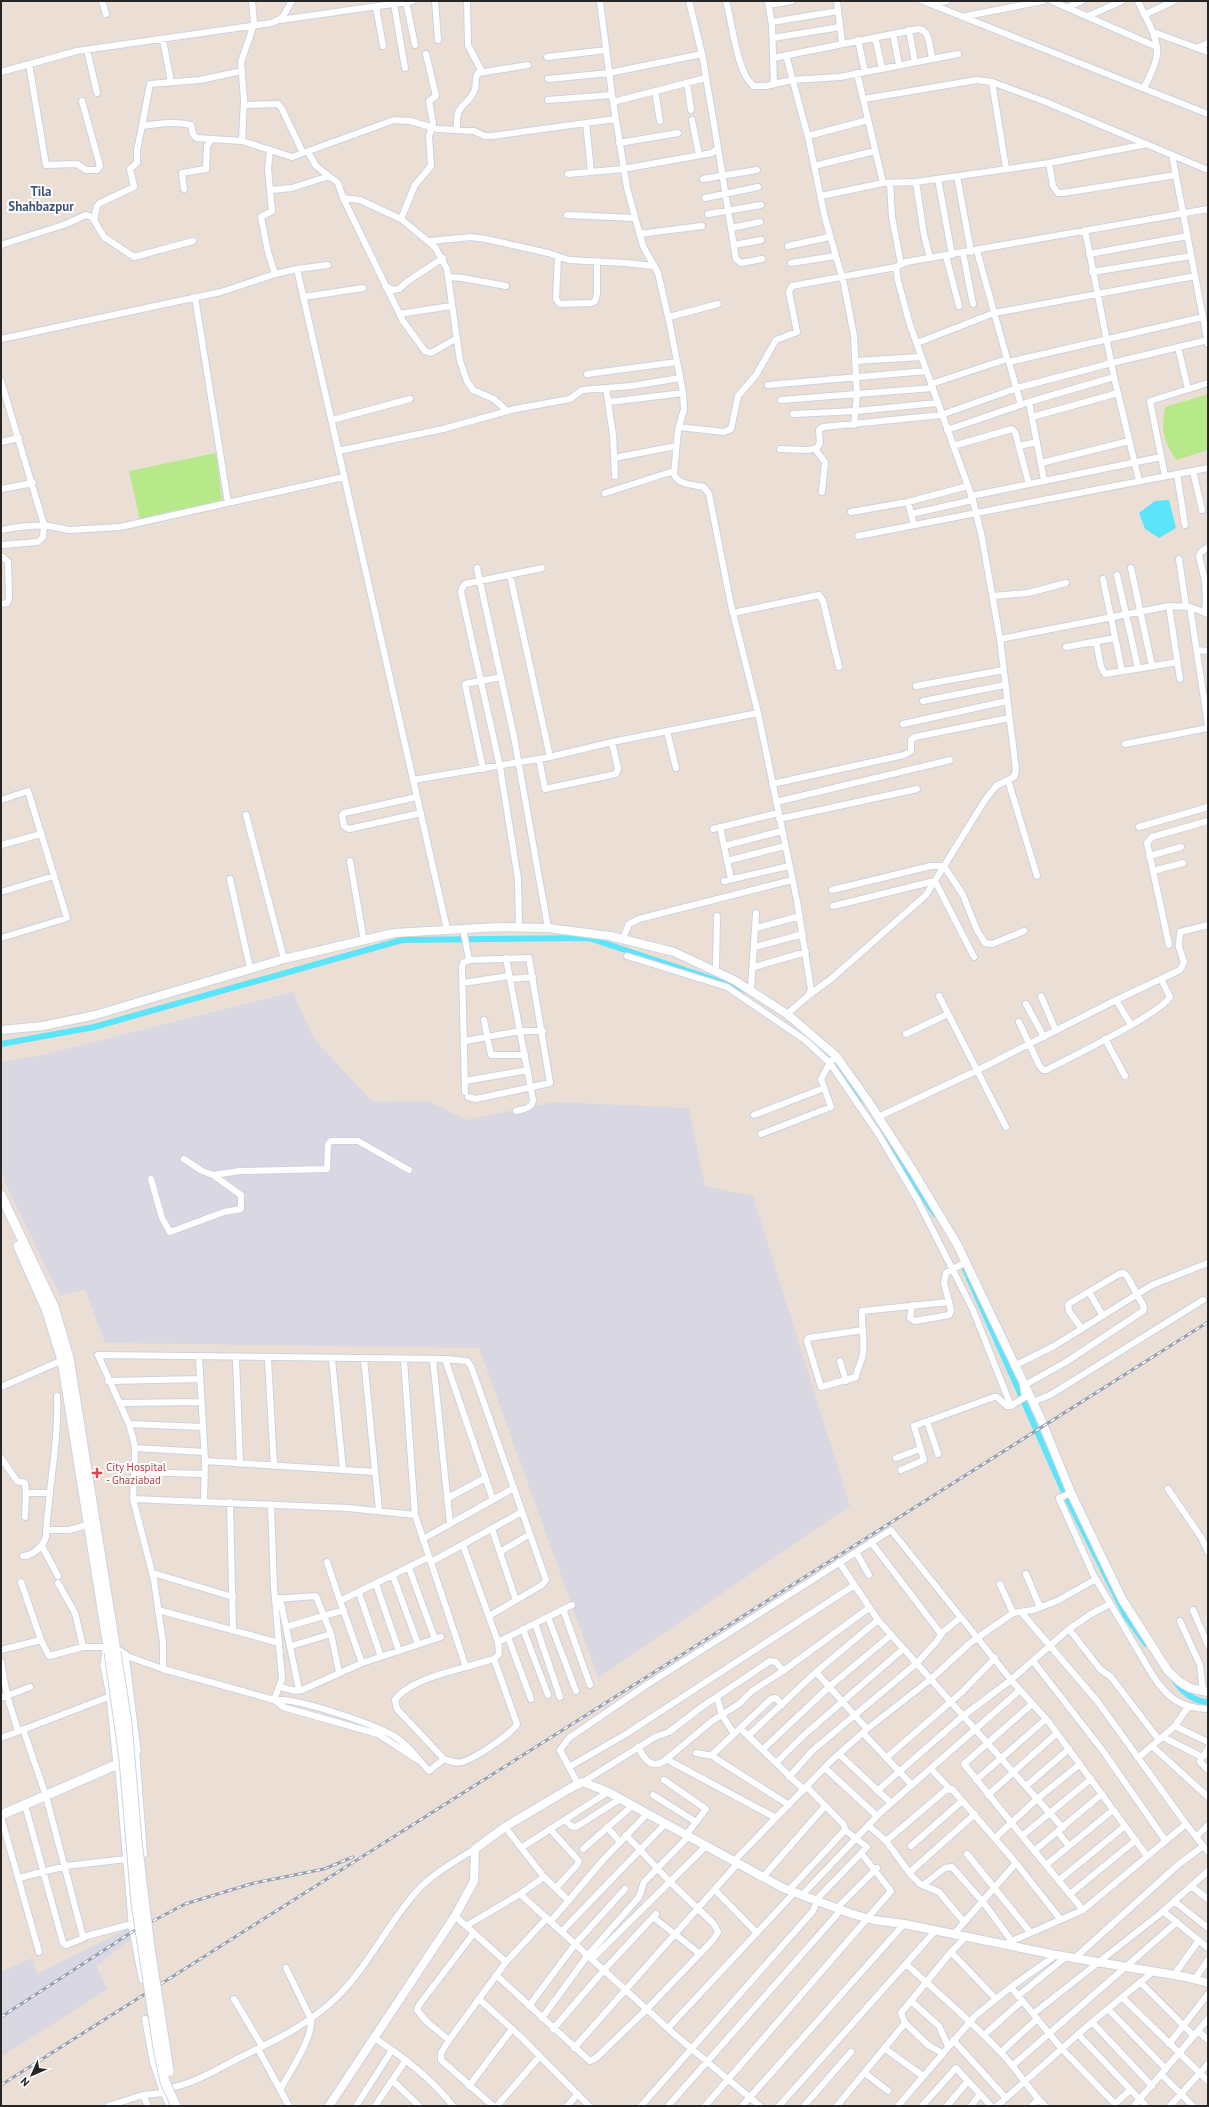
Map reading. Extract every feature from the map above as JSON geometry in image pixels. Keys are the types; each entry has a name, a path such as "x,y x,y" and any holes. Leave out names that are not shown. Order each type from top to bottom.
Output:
{"main road":[{"path":"1,1195 54,1307 58,1334 65,1359 127,1722 137,1841 150,1948 168,2064 172,2085 183,2106"},
{"path":"1,1211 58,1334"},
{"path":"1,1816 118,1764 136,1751 87,1525 65,1359"},
{"path":"114,1651 105,1665 111,1696 118,1764"},
{"path":"114,1651 136,1903 158,2048 166,2082 176,2106"}],"street":[{"path":"102,1 106,14"},
{"path":"242,140 244,105 242,57 254,24 252,1"},
{"path":"280,20 292,1"},
{"path":"1,72 87,50 162,40 254,24 272,23 280,20 413,1"},
{"path":"435,1 438,40"},
{"path":"467,1 468,45 482,72"},
{"path":"600,1 612,99 623,168 639,234 646,253 658,273 683,393 684,409 676,446 675,477 678,480 704,487 708,490 733,613 758,713 800,916 810,984 809,995"},
{"path":"689,1 702,54 736,259 739,262 762,259"},
{"path":"726,1 740,59 748,79 754,86 766,86 792,80 826,79 958,54"},
{"path":"774,84 772,22 768,3 792,1"},
{"path":"837,1 842,43"},
{"path":"923,1 1208,114"},
{"path":"931,4 947,1"},
{"path":"964,16 1025,6 1043,1"},
{"path":"1052,1 1158,47"},
{"path":"1068,7 1082,1"},
{"path":"1088,16 1122,1"},
{"path":"1138,1 1153,32 1158,47 1154,64 1144,88"},
{"path":"1144,15 1174,1"},
{"path":"406,2 415,45"},
{"path":"394,4 405,68"},
{"path":"376,7 383,46"},
{"path":"772,22 838,11"},
{"path":"773,38 840,27"},
{"path":"773,58 842,43 921,29 926,33 932,59"},
{"path":"909,30 915,62"},
{"path":"1153,32 1208,52"},
{"path":"893,34 899,65"},
{"path":"875,37 882,68"},
{"path":"162,40 171,82"},
{"path":"858,40 865,72"},
{"path":"1198,48 1208,43"},
{"path":"87,50 97,93"},
{"path":"547,57 606,50"},
{"path":"401,219 415,186 431,166 429,136 432,127 432,115 429,101 436,96 426,54"},
{"path":"548,79 609,73 702,54"},
{"path":"786,55 808,136 829,237 842,277 854,336 857,395 854,425"},
{"path":"30,64 46,165 77,164 86,170 97,170 100,166 82,101"},
{"path":"457,129 458,111 472,94 475,87 476,75 482,72 528,65"},
{"path":"94,220 100,202 134,187 130,169 138,163 138,150 150,84 200,80 242,71"},
{"path":"857,74 883,183"},
{"path":"548,100 612,99 655,91 706,78"},
{"path":"864,99 977,80 992,82 1046,102 1208,170"},
{"path":"992,82 1006,168"},
{"path":"687,83 691,110"},
{"path":"655,91 660,121"},
{"path":"244,105 278,104 314,164 339,185 343,198 399,314 428,353 457,338"},
{"path":"142,126 171,122 182,123 191,125 193,134 196,138 210,140 242,140 292,157 394,120 410,121 438,129 474,131 492,136 615,119"},
{"path":"692,120 699,155"},
{"path":"808,136 868,120"},
{"path":"586,123 590,172"},
{"path":"619,143 678,133"},
{"path":"184,189 182,173 206,169 207,146 210,140"},
{"path":"821,196 883,183 916,182 1049,163 1147,144"},
{"path":"568,174 623,168 712,153 718,148"},
{"path":"270,150 268,168 272,211 262,217 268,252 275,274"},
{"path":"814,166 875,150"},
{"path":"1172,155 1182,214 1208,344"},
{"path":"1049,163 1053,186 1058,193 1176,175"},
{"path":"703,179 757,170"},
{"path":"271,190 292,188 329,176"},
{"path":"957,176 974,252 1021,404"},
{"path":"938,179 949,256 959,306"},
{"path":"916,182 924,235 930,258"},
{"path":"787,1014 831,979 926,895 984,800 996,786 1014,777 1016,770 1000,640 993,596 976,513 968,486 921,357 898,280 898,265 892,217 890,183"},
{"path":"705,198 758,187"},
{"path":"343,198 360,200 401,219 430,241 443,258 448,277 451,306 462,369 470,387 476,392 494,399 507,411"},
{"path":"708,214 728,212 760,205"},
{"path":"679,427 724,432 731,429 738,396 756,375 776,340 797,332 788,292 790,288 795,285 842,277 930,258 963,254 1084,230 1208,209"},
{"path":"1,245 66,224 86,215 94,220 104,237 134,257 194,241"},
{"path":"567,215 635,218"},
{"path":"731,228 760,222"},
{"path":"639,234 702,226"},
{"path":"1084,230 1114,377 1139,481"},
{"path":"1089,254 1187,236"},
{"path":"430,241 470,237 486,239 569,260 654,266"},
{"path":"788,246 829,237"},
{"path":"734,245 761,240"},
{"path":"963,254 973,304"},
{"path":"791,263 835,256"},
{"path":"1092,272 1191,256"},
{"path":"558,257 556,300 560,304 592,303 595,301 597,294 597,261"},
{"path":"386,286 394,290 399,290 408,281 443,258"},
{"path":"1,339 221,292 275,274 297,269 328,265"},
{"path":"297,269 447,929"},
{"path":"917,343 994,313 1096,293 1195,276"},
{"path":"448,277 463,278 506,286"},
{"path":"303,297 363,288"},
{"path":"195,297 228,503"},
{"path":"668,317 718,304"},
{"path":"399,314 451,306"},
{"path":"781,400 857,395 932,386 1008,360 1203,317"},
{"path":"815,449 820,443 820,429 941,415 1017,388 1112,363 1208,341"},
{"path":"1178,347 1188,389"},
{"path":"855,362 921,357"},
{"path":"587,374 677,362"},
{"path":"768,385 926,371"},
{"path":"947,430 1021,404 1114,377"},
{"path":"338,451 443,429 507,411 570,399 580,391 631,386 680,378"},
{"path":"1,381 33,483 44,525 43,537 38,542 1,545"},
{"path":"1166,476 1150,401 1208,383"},
{"path":"606,388 609,402 615,476"},
{"path":"609,402 683,393"},
{"path":"1032,417 1118,394"},
{"path":"332,420 410,399"},
{"path":"793,414 856,411 937,402"},
{"path":"1029,402 1044,480"},
{"path":"953,446 1010,428 1015,432 1029,484"},
{"path":"1,442 19,438"},
{"path":"1041,463 1129,441"},
{"path":"1019,446 1037,442"},
{"path":"614,458 676,446"},
{"path":"780,449 815,449"},
{"path":"815,449 825,462 822,492"},
{"path":"911,514 1044,480 1161,456"},
{"path":"858,536 1208,468"},
{"path":"605,492 674,471"},
{"path":"1193,471 1202,510"},
{"path":"1177,474 1185,525"},
{"path":"1,530 44,525 69,530 120,527 344,477"},
{"path":"1,489 33,483"},
{"path":"851,512 908,502 968,486"},
{"path":"908,502 914,525"},
{"path":"1000,640 1169,606 1188,607 1206,613 1205,569 1200,554 1207,549"},
{"path":"1,557 8,562 9,598 7,603 1,604"},
{"path":"1125,744 1208,727 1206,703 1180,559"},
{"path":"477,568 518,763 548,928"},
{"path":"519,927 518,879 500,766 461,592 464,585 542,568"},
{"path":"1131,568 1152,666"},
{"path":"510,575 550,757"},
{"path":"1117,575 1138,668"},
{"path":"1103,579 1122,671"},
{"path":"993,596 1028,593 1066,583"},
{"path":"733,613 819,594 825,609 839,667"},
{"path":"1169,606 1180,679"},
{"path":"1066,647 1115,638"},
{"path":"1096,641 1101,667 1104,673 1178,662"},
{"path":"1196,650 1208,651"},
{"path":"916,686 1004,670"},
{"path":"482,769 465,684 501,677"},
{"path":"923,701 1005,685"},
{"path":"903,724 1007,701"},
{"path":"413,780 550,757 612,742 758,713"},
{"path":"772,784 904,755 911,751 911,740 915,737 1009,718"},
{"path":"667,731 676,768"},
{"path":"539,759 545,789 614,775 617,772 612,742"},
{"path":"776,802 950,760"},
{"path":"1008,780 1037,876"},
{"path":"779,819 917,789"},
{"path":"1,800 28,792 66,919 1,938"},
{"path":"417,797 344,812 342,815 344,826 349,829 421,813"},
{"path":"1139,826 1208,807"},
{"path":"713,829 778,813"},
{"path":"246,815 284,959"},
{"path":"1169,945 1146,845 1149,839 1208,821"},
{"path":"720,828 731,880"},
{"path":"724,846 782,831"},
{"path":"1,845 41,834"},
{"path":"727,861 785,846"},
{"path":"1149,856 1181,847"},
{"path":"350,861 364,941"},
{"path":"1153,871 1184,863"},
{"path":"724,881 789,866"},
{"path":"832,890 931,866 944,866"},
{"path":"944,866 963,895 985,943 992,944 1024,931"},
{"path":"1,892 54,876"},
{"path":"230,879 250,968"},
{"path":"623,938 629,924 639,919 792,880"},
{"path":"833,906 935,881"},
{"path":"935,881 974,957"},
{"path":"751,989 754,967 756,912"},
{"path":"716,970 717,916"},
{"path":"756,928 800,916"},
{"path":"878,1116 976,1071 1116,1000 1180,970 1184,965 1179,942 1180,932 1208,925"},
{"path":"1,1030 43,1026 96,1015 250,968 394,933 447,929 465,935 519,927 548,928 623,938 674,952 716,970 751,989 787,1014 834,1058 878,1116 927,1193 960,1265 1025,1385 1069,1494 1106,1569 1152,1648 1168,1671 1180,1682 1206,1692"},
{"path":"755,947 803,934"},
{"path":"465,935 469,960"},
{"path":"754,967 806,952"},
{"path":"627,956 727,987 804,1040 834,1058 918,1201 960,1265 973,1310 1011,1406"},
{"path":"528,957 543,1031 550,1083 476,1098 467,1095 465,1081 462,965 469,960 528,957"},
{"path":"506,958 533,1100 532,1105 516,1111"},
{"path":"463,983 533,977"},
{"path":"1019,1022 1041,1068 1046,1070 1131,1025 1169,999 1169,994 1161,979"},
{"path":"939,996 976,1071 1006,1127"},
{"path":"1041,996 1056,1031"},
{"path":"1116,1000 1131,1025"},
{"path":"1026,1004 1044,1037"},
{"path":"906,1034 948,1014"},
{"path":"484,1020 491,1055 525,1055"},
{"path":"465,1041 520,1031 543,1031"},
{"path":"1105,1039 1125,1076"},
{"path":"761,1134 831,1106 832,1104 821,1079 834,1058"},
{"path":"465,1081 528,1070"},
{"path":"754,1115 824,1088"},
{"path":"213,1175 240,1171 327,1169 328,1144 331,1141 358,1142 409,1170"},
{"path":"151,1179 162,1218 170,1232 224,1212 241,1209 241,1195 213,1175 202,1171 184,1159"},
{"path":"1014,1366 1082,1329 1137,1294 1171,1276 1208,1263"},
{"path":"912,1305 910,1318 915,1321 949,1315 952,1311 944,1278 946,1273 960,1265"},
{"path":"901,1470 924,1461 913,1427 994,1396 1007,1406 1011,1406 1021,1400 1022,1388 1025,1385 1066,1362 1140,1314 1144,1306 1128,1276 1124,1273 1104,1282 1068,1305 1069,1311 1082,1329"},
{"path":"1089,1292 1102,1316"},
{"path":"1033,1402 1050,1395 1203,1300"},
{"path":"863,1330 810,1337 807,1339 821,1387 856,1378 856,1370 863,1353 863,1330 862,1313 863,1310 949,1302"},
{"path":"163,1669 163,1643 152,1573 133,1499 135,1448 129,1424 108,1381 98,1355 268,1359 463,1360 471,1366 546,1580 542,1585 488,1616"},
{"path":"199,1357 205,1461 204,1500"},
{"path":"236,1358 240,1464"},
{"path":"1,1387 65,1359"},
{"path":"268,1359 274,1466"},
{"path":"332,1359 343,1470"},
{"path":"364,1359 379,1511"},
{"path":"445,1359 493,1500"},
{"path":"404,1360 415,1515 466,1667"},
{"path":"433,1360 450,1524"},
{"path":"840,1361 846,1381"},
{"path":"108,1381 200,1379"},
{"path":"23,1556 31,1554 42,1546 44,1542 57,1436 57,1396"},
{"path":"118,1403 201,1402"},
{"path":"927,1421 938,1454"},
{"path":"129,1424 203,1427"},
{"path":"135,1448 204,1452"},
{"path":"896,1458 920,1449"},
{"path":"1,1458 17,1481 25,1483 25,1517"},
{"path":"205,1461 375,1472"},
{"path":"134,1472 204,1474"},
{"path":"448,1498 485,1478"},
{"path":"423,1539 514,1488"},
{"path":"1168,1489 1207,1547"},
{"path":"26,1493 50,1493"},
{"path":"1069,1494 1059,1499 1096,1579 1160,1686 1176,1701 1188,1707 1208,1709"},
{"path":"133,1499 204,1500 271,1506 379,1511 415,1515"},
{"path":"230,1502 233,1630"},
{"path":"271,1506 282,1680 274,1700"},
{"path":"340,1601 409,1568 463,1545 522,1512"},
{"path":"46,1530 58,1531 87,1525"},
{"path":"492,1529 516,1600"},
{"path":"1147,1856 1057,1733 1011,1680 978,1637 960,1618 891,1530 624,1700 569,1738 560,1750 569,1767 581,1783 608,1792 763,1877 816,1902 866,1918 936,1930 965,1938 1008,1942 1056,1955 1127,1966 1195,1979 1208,1983"},
{"path":"500,1552 530,1534"},
{"path":"871,1542 940,1634"},
{"path":"463,1545 498,1642 499,1654 494,1659 422,1681 399,1694 395,1700 397,1709 444,1759 456,1762 466,1761 492,1745 517,1724 494,1659"},
{"path":"42,1546 58,1576"},
{"path":"856,1552 869,1575"},
{"path":"327,1562 362,1663"},
{"path":"839,1562 853,1586 878,1620 1050,1813 1069,1846"},
{"path":"280,1687 299,1690 362,1663 438,1638 409,1568"},
{"path":"152,1573 233,1597"},
{"path":"1026,1574 1040,1607"},
{"path":"393,1576 418,1644"},
{"path":"574,2048 698,1910 736,1862 776,1818 839,1754 865,1731 931,1679 978,1637 1013,1613 1040,1607 1057,1601 1096,1579"},
{"path":"20,1582 41,1640 49,1656 82,1647 114,1651 163,1669 274,1700 283,1707 378,1734 418,1760 429,1771 444,1759"},
{"path":"58,1583 75,1613 82,1647"},
{"path":"376,1584 399,1651"},
{"path":"1000,1584 1013,1613"},
{"path":"569,1767 626,1734 853,1586"},
{"path":"358,1593 381,1657"},
{"path":"278,1599 315,1595 331,1634 340,1672"},
{"path":"278,1599 291,1646 299,1690"},
{"path":"877,1791 963,1716 1011,1680 1051,1647 1069,1629 1090,1614 1110,1604"},
{"path":"498,1642 572,1605"},
{"path":"638,1747 644,1758 653,1764 659,1764 722,1715 739,1704 752,1691 783,1671 869,1608"},
{"path":"563,1609 590,1685"},
{"path":"158,1610 279,1643"},
{"path":"286,1627 344,1610"},
{"path":"1193,1610 1208,1645"},
{"path":"1021,1612 1098,1702 1202,1846 1208,1852"},
{"path":"548,1617 576,1691"},
{"path":"789,1776 812,1751 917,1663 936,1642 940,1634 960,1618"},
{"path":"748,1736 816,1672 878,1620"},
{"path":"1180,1620 1200,1665 1206,1692"},
{"path":"535,1623 560,1697"},
{"path":"524,1629 548,1695"},
{"path":"1069,1629 1100,1669 1111,1676 1161,1739 1202,1756"},
{"path":"291,1646 331,1634"},
{"path":"762,1750 829,1687 891,1636"},
{"path":"508,1637 530,1699"},
{"path":"1,1650 41,1640"},
{"path":"776,1763 842,1701 903,1649"},
{"path":"886,1758 950,1702 995,1658"},
{"path":"108,2106 126,2104 143,2095 189,2084 260,2048 311,2018 337,1997 353,1979 416,1892 430,1878 475,1849 505,1827 581,1783 659,1734 669,1732 770,1661 776,1662 783,1671"},
{"path":"1033,1661 1103,1751 1165,1840"},
{"path":"1,1662 4,1697 21,1730 46,1796 66,1866 84,1938"},
{"path":"816,1672 854,1715 886,1758 912,1785"},
{"path":"4,1697 30,1687"},
{"path":"668,2028 795,1893 856,1837 876,1816 976,1731 1020,1690"},
{"path":"1,1738 111,1696"},
{"path":"717,1697 722,1715 734,1734"},
{"path":"714,1756 715,1752 772,1698 776,1698 782,1705"},
{"path":"1032,1704 964,1764 1083,1910"},
{"path":"1138,1758 1175,1726 1188,1707"},
{"path":"976,1780 1046,1719"},
{"path":"1175,1726 1208,1742"},
{"path":"641,2106 813,1911 816,1902 867,1847 845,1830 844,1825 826,1806 789,1776 741,1729"},
{"path":"988,1795 1057,1733"},
{"path":"1152,1746 1208,1797"},
{"path":"1208,1748 1202,1756 1200,1762 1208,1770"},
{"path":"1026,1786 1070,1750"},
{"path":"136,1751 144,1854"},
{"path":"696,1753 714,1756 789,1805"},
{"path":"839,1754 891,1804"},
{"path":"666,1759 776,1818"},
{"path":"118,1764 132,1926 142,1980"},
{"path":"995,1838 1011,1822 1080,1764"},
{"path":"825,1768 876,1816"},
{"path":"931,1768 948,1788 952,1789 975,1814 1061,1920"},
{"path":"1022,1836 1090,1779"},
{"path":"542,2018 639,1897 644,1882 687,1836 696,1822 706,1811 704,1806 664,1780"},
{"path":"886,1841 948,1788"},
{"path":"521,1848 608,1792"},
{"path":"1034,1851 1061,1830 1102,1794"},
{"path":"653,1795 696,1822"},
{"path":"565,1820 571,1826 576,1827 620,1799"},
{"path":"912,1846 962,1801"},
{"path":"25,1805 45,1872 63,1943 66,1945 124,1926 132,1926"},
{"path":"583,1849 632,1806"},
{"path":"763,1877 826,1806"},
{"path":"1046,1864 1113,1810"},
{"path":"493,2106 441,2060 441,2053 506,1962 570,1901 626,1835 647,1814"},
{"path":"910,1872 975,1814"},
{"path":"1,1816 39,1952"},
{"path":"562,1931 665,1824"},
{"path":"1008,1942 1083,1910 1186,1824"},
{"path":"868,1825 886,1841 911,1875 923,1885 939,1892 964,1922"},
{"path":"1196,1837 1208,1825"},
{"path":"1059,1880 1125,1826"},
{"path":"505,1827 544,1877 570,1901"},
{"path":"607,1827 620,1842"},
{"path":"550,1829 579,1861 578,1865 556,1888"},
{"path":"795,1893 845,1830"},
{"path":"496,1975 574,2048 587,2059 593,2060 647,2009 700,1954 718,1932 714,1924 670,1882 626,1835"},
{"path":"1070,1894 1136,1840"},
{"path":"590,1957 644,1907 706,1846"},
{"path":"1018,1996 1071,1957 1202,1846"},
{"path":"329,2106 454,1916 474,1880 475,1849"},
{"path":"705,2106 866,1918 891,1891 876,1869 861,1853"},
{"path":"967,1854 1030,1932"},
{"path":"19,1878 66,1866 126,1860"},
{"path":"953,1935 1016,1863"},
{"path":"923,1885 945,1868 952,1867 983,1902 1008,1942"},
{"path":"668,2106 708,2062 839,1909 876,1869"},
{"path":"1001,2052 1035,2017 1206,1875"},
{"path":"466,1926 520,1894 544,1877"},
{"path":"1191,1886 1208,1899"},
{"path":"529,2006 576,1944 625,1889"},
{"path":"715,1890 757,1933"},
{"path":"520,1894 668,2028 760,2106"},
{"path":"639,1897 644,1907"},
{"path":"1174,1901 1208,1928"},
{"path":"1163,1911 1208,1948"},
{"path":"454,1916 506,1962"},
{"path":"553,2029 604,1970 655,1916 700,1954"},
{"path":"1012,2066 1050,2035 1177,1922"},
{"path":"742,2106 904,1924"},
{"path":"779,2106 936,1930"},
{"path":"449,2040 427,2022 417,2010 419,2005 474,1933"},
{"path":"942,2053 928,2045 905,2023 901,2013 951,1952 965,1938"},
{"path":"1174,1975 1198,1940"},
{"path":"951,1952 996,1999"},
{"path":"898,2106 953,2040 971,2021 1011,1987 1056,1955"},
{"path":"1195,1979 1208,1960"},
{"path":"906,1964 971,2021 1001,2052 1023,2081 1045,2106"},
{"path":"280,2090 310,2034 311,2018 286,1968"},
{"path":"996,2106 1061,2048 1154,1971"},
{"path":"1140,1982 1184,2025 1208,2040"},
{"path":"1011,1987 1061,2048 1114,2105 1130,2090"},
{"path":"1169,2044 1208,1994"},
{"path":"1122,1997 1208,2081"},
{"path":"234,1999 289,2106"},
{"path":"479,1999 540,2056 589,2106"},
{"path":"911,2001 939,2026 948,2046"},
{"path":"984,2035 1022,2001"},
{"path":"1108,2009 1166,2069"},
{"path":"146,2019 153,2062 162,2091 170,2106"},
{"path":"1134,2106 1162,2075 1208,2019"},
{"path":"1092,2022 1152,2086"},
{"path":"837,2106 905,2023"},
{"path":"469,2086 512,2029"},
{"path":"1078,2034 1146,2106"},
{"path":"373,2037 406,2060 425,2076 453,2106"},
{"path":"953,2040 1005,2097"},
{"path":"884,2048 923,2076"},
{"path":"356,2106 392,2050"},
{"path":"804,2106 851,2052"},
{"path":"497,2106 540,2056"},
{"path":"375,2106 406,2060"},
{"path":"1170,2106 1208,2064"},
{"path":"922,2106 954,2068 958,2069 991,2106"},
{"path":"864,2073 888,2091"},
{"path":"1162,2075 1193,2106"},
{"path":"392,2080 419,2106"},
{"path":"947,2106 968,2081"},
{"path":"567,2106 578,2094"},
{"path":"971,2106 980,2094"},
{"path":"143,2095 148,2106"},
{"path":"1032,2106 1038,2099"}],"shaded area":[{"path":"293,992 314,1039 373,1102 428,1101 467,1120 554,1102 689,1108 705,1186 753,1196 850,1506 598,1678 479,1348 105,1343 85,1290 60,1296 6,1185 1,1167 1,1062 42,1055"},
{"path":"129,1928 132,1938 96,1966 108,1989 1,2057 1,1972 32,1958 37,1974"}],"green space":[{"path":"1208,394 1208,450 1176,460 1164,435 1163,422 1165,407"},
{"path":"216,453 222,500 140,520 129,471"}],"water":[{"path":"1169,500 1176,528 1159,538 1145,529 1139,513 1155,501"}],"waterway":[{"path":"1,1044 94,1027 402,940 589,938 745,990"},
{"path":"824,1049 859,1101"},
{"path":"882,1135 935,1214"},
{"path":"964,1267 1063,1490 1126,1616 1146,1644"},
{"path":"1174,1680 1193,1698 1203,1702 1208,1702"}],"railway":[{"path":"1,2085 1208,1322"},
{"path":"1,2017 132,1932 185,1904 254,1883 324,1869 353,1857"}],"place":[{"name":"City Hospital - Ghaziabad","path":"97,1473"}],"district":[{"name":"Tila Shahbazpur","path":"41,198"}]}
